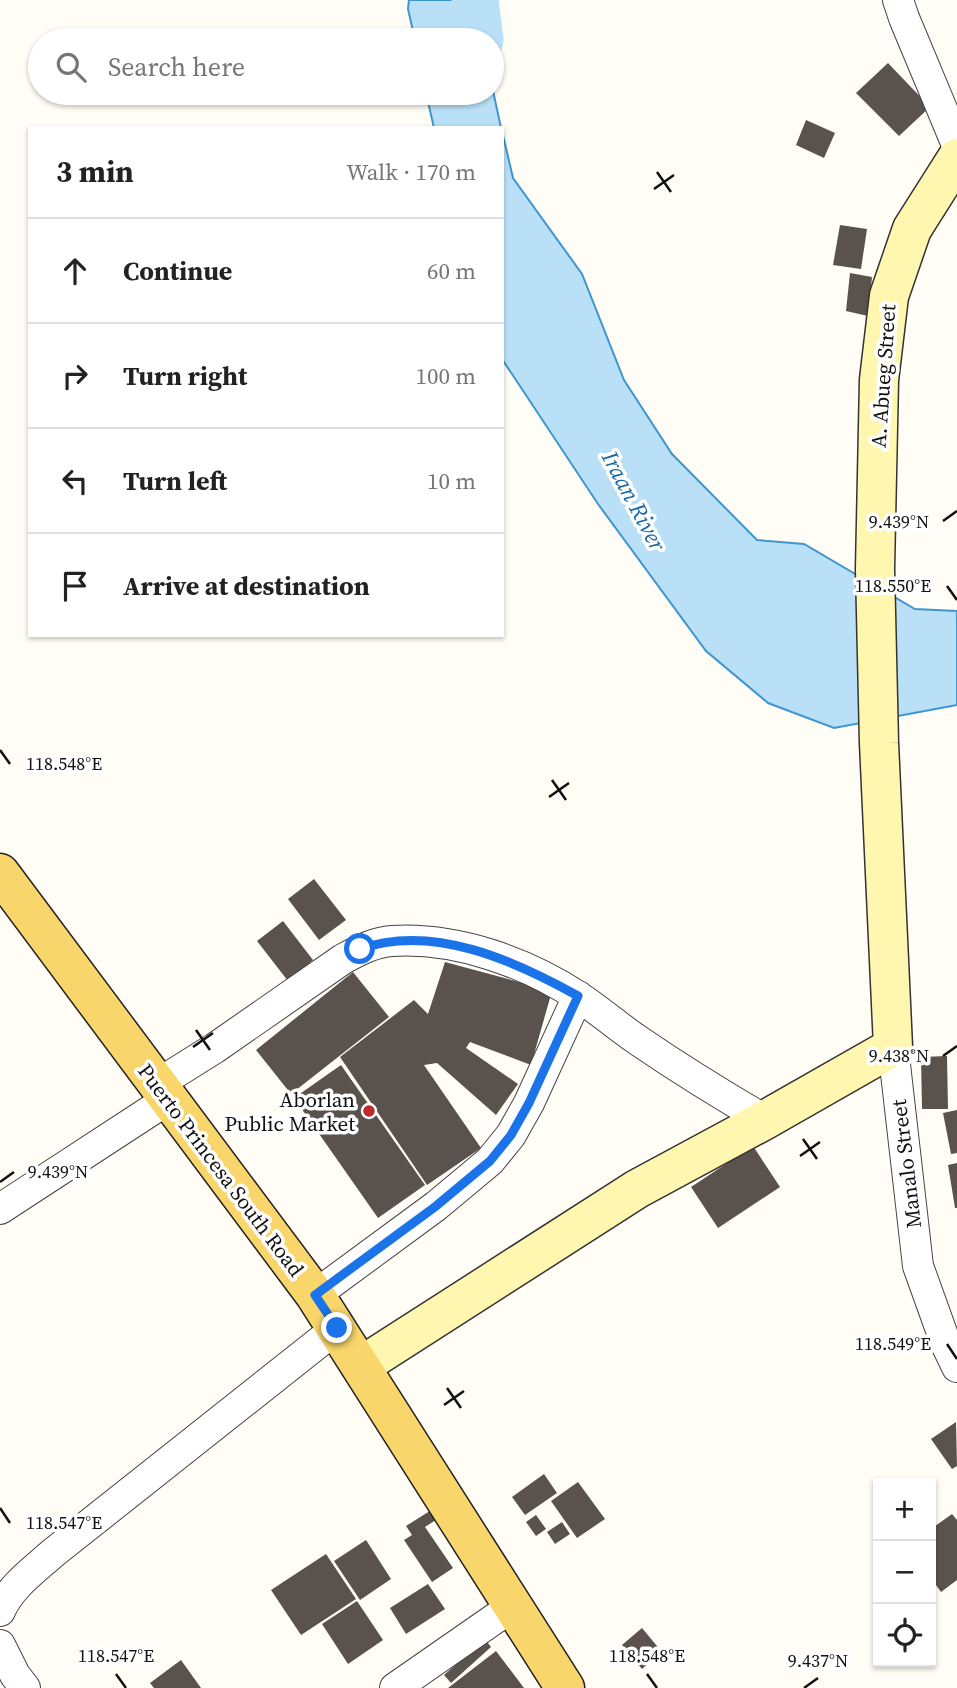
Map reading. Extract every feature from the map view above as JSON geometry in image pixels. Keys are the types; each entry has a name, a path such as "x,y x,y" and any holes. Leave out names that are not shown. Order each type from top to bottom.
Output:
{"main road":[{"name":"Puerto Princesa South Road","path":"0,873 315,1295 565,1688"}],"street":[{"path":"898,0 957,145"},
{"name":"A. Abueg Street","path":"879,743 875,569 879,380 888,296 912,229 957,158"},
{"name":"Manalo Street","path":"879,743 893,1047 918,1266 946,1345 957,1367"},
{"path":"0,1209 162,1092 215,1048 343,959 374,945 392,941 445,944 478,951 532,971 578,996 635,1039 765,1120"},
{"path":"315,1295 436,1206 490,1161 511,1135 529,1103 578,996"},
{"path":"361,1366 637,1189 893,1047"},
{"path":"0,1611 14,1589 53,1553 337,1328"},
{"path":"395,1688 513,1606"},
{"path":"0,1645 15,1675 25,1688"}],"water":[{"path":"409,0 472,0 478,28 412,28"},
{"path":"429,105 496,105 501,126 434,126"},
{"path":"504,140 513,178 582,274 624,380 672,454 757,540 804,544 915,609 957,611 957,705 834,728 768,703 706,651 598,504 504,362"}],"building":[{"path":"888,63 930,107 899,136 856,93"},
{"path":"806,120 835,133 824,158 796,145"},
{"path":"840,225 867,229 861,269 833,265"},
{"path":"850,273 872,277 868,316 846,311"},
{"path":"314,879 346,920 319,940 288,899"},
{"path":"283,921 313,960 288,981 257,941"},
{"path":"445,962 552,991 531,1065 470,1042 466,1048 518,1084 496,1115 437,1063 424,1065 481,1148 427,1185 340,1057 414,1000 428,1014"},
{"path":"353,972 389,1017 291,1094 256,1050"},
{"path":"947,1056 948,1109 922,1109 921,1057"},
{"path":"341,1065 425,1185 378,1218 294,1098"},
{"path":"957,1110 957,1153 951,1154 943,1113"},
{"path":"753,1146 780,1187 718,1228 691,1187"},
{"path":"957,1163 957,1208 955,1208 948,1165"},
{"path":"956,1422 957,1466 952,1469 931,1439"},
{"path":"544,1474 557,1493 525,1515 512,1497"},
{"path":"578,1482 605,1519 577,1538 551,1501"},
{"path":"433,1509 439,1518 425,1527 453,1568 432,1582 404,1540 412,1535 406,1526"},
{"path":"952,1514 957,1520 957,1580 941,1592 936,1585 936,1525"},
{"path":"536,1515 546,1529 536,1536 526,1522"},
{"path":"562,1522 570,1534 555,1544 547,1532"},
{"path":"366,1540 391,1579 360,1600 334,1561"},
{"path":"326,1554 356,1599 301,1635 271,1590"},
{"path":"428,1584 445,1609 406,1634 390,1608"},
{"path":"357,1601 383,1640 348,1664 322,1624"},
{"path":"642,1628 662,1652 642,1669 622,1645"},
{"path":"485,1639 491,1647 451,1683 444,1675"},
{"path":"496,1651 524,1688 448,1688"},
{"path":"181,1660 201,1688 154,1688 150,1683"}],"waterway":[{"name":"Iraan River","path":"475,0 478,28"}],"place":[{"name":"Aborlan Public Market","path":"369,1111"}],"route":[{"path":"337,1328 315,1295 436,1206 490,1161 511,1135 529,1103 578,996 532,971 478,951 445,944 392,941 360,949"}]}
